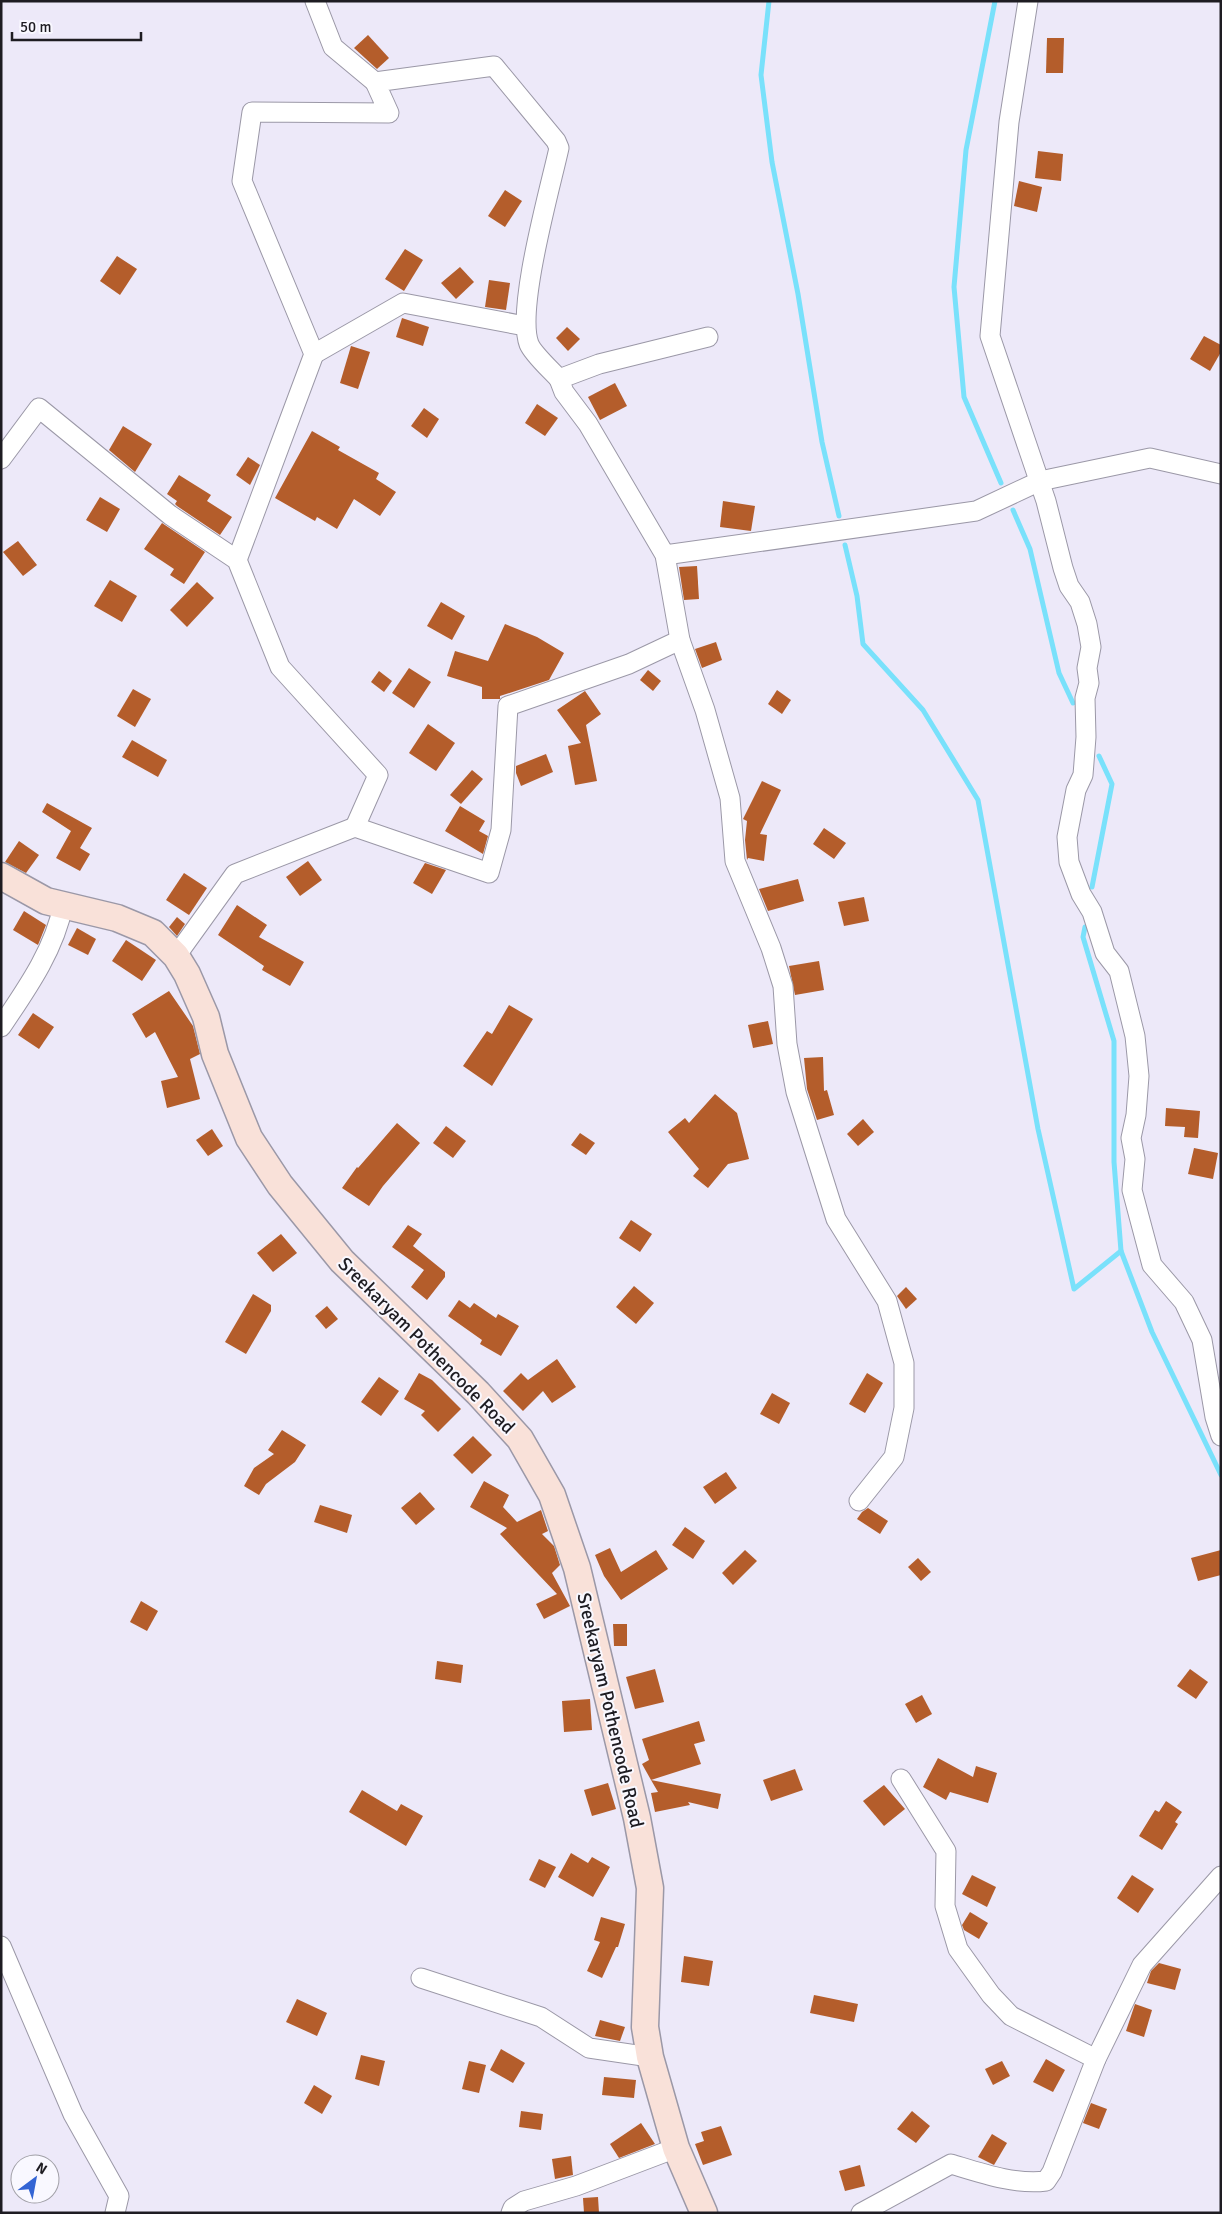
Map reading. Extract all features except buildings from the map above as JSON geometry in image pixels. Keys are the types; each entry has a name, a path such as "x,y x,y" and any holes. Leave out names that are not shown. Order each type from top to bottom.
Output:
{"main road":[{"name":"Sreekaryam Pothencode Road","path":"1,876 46,901 117,918 153,933 176,956 187,974 206,1017 215,1054 249,1138 280,1185 342,1260 478,1393 520,1439 552,1495 577,1568 637,1818 650,1888 645,2027 650,2057 676,2148 704,2213"}],"street":[{"path":"314,354 242,181 252,112 389,113 375,82 333,46 315,1"},
{"path":"1028,1 1009,122 990,336 1040,481 1062,568 1069,586 1080,602 1087,624 1091,647 1087,668 1089,684 1086,698 1086,737 1083,775 1076,790 1067,837 1069,862 1081,894 1092,912 1105,952 1119,971 1135,1036 1139,1076 1136,1115 1131,1138 1135,1159 1132,1190 1152,1265 1184,1302 1202,1340 1215,1417 1221,1436"},
{"path":"375,82 494,66 556,141 559,148 542,220 525,326 530,346 559,379 564,392 588,424 665,555 680,640 705,710 730,798 735,861 771,948 783,986 787,1044 796,1092 818,1167 836,1219 887,1301 904,1363 904,1408 894,1457 858,1502"},
{"path":"237,560 314,354 403,303 525,326"},
{"path":"559,379 600,364 708,336"},
{"path":"1,459 38,408 170,515 237,560 280,667 378,775 355,827"},
{"path":"665,555 976,511 1040,481 1150,458 1221,474"},
{"path":"176,956 235,874 355,827 488,873 501,830 508,706 629,664 680,640"},
{"path":"1,1027 40,964 59,927 63,905"},
{"path":"901,1779 946,1851 946,1906 958,1949 990,1994 1011,2016 1096,2059"},
{"path":"861,2213 951,2164 986,2174 1033,2182 1046,2181 1052,2172 1096,2059 1142,1964 1221,1876"},
{"path":"1,1946 73,2114 119,2196 115,2213"},
{"path":"421,1978 542,2018 589,2048 650,2057"},
{"path":"510,2213 513,2208 524,2201 576,2186 676,2148"}],"waterway":[{"path":"769,1 761,75 772,162 798,294 822,442 839,516"},
{"path":"995,1 966,150 954,287 964,397 1001,483"},
{"path":"1013,510 1030,549 1059,673 1073,703"},
{"path":"845,545 857,596 863,644 923,710 978,800 1038,1129 1074,1289 1121,1251 1152,1332 1221,1475"},
{"path":"1092,887 1112,784 1099,756"},
{"path":"1085,927 1083,937 1114,1041 1114,1162 1121,1251"}]}
